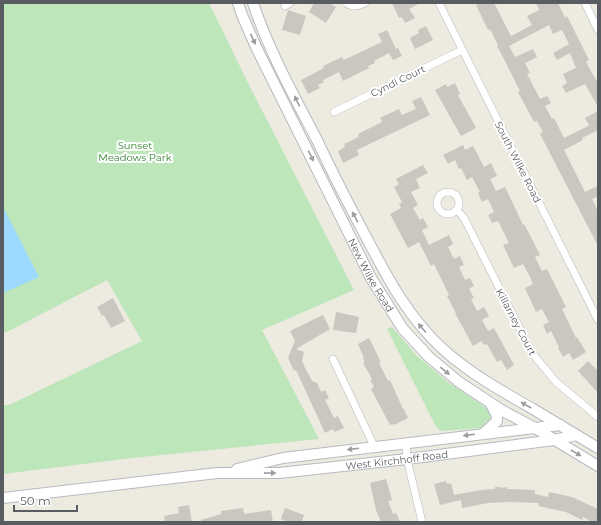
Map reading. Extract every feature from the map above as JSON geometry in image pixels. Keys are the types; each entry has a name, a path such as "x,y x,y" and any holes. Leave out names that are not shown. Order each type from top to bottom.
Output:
{"main road":[{"name":"New Wilke Road","path":"238,3 256,47 371,278 403,329 429,357 459,382 503,411 535,428 598,466"},
{"name":"New Wilke Road","path":"254,3 265,33 330,167 386,276 403,304 424,330 445,351 461,364 508,395 598,448"},
{"path":"484,433 497,421 497,416 488,401"},
{"name":"West Kirchhoff Road","path":"217,473 283,458 560,425"},
{"name":"West Kirchhoff Road","path":"3,498 217,473 279,472 407,459 554,440 576,435"}],"street":[{"path":"346,3 351,7 356,7 365,3"},
{"name":"South Wilke Road","path":"439,3 598,320"},
{"path":"585,3 598,30"},
{"name":"Cyndi Court","path":"334,112 462,50"},
{"name":"Killarney Court","path":"456,210 464,218 532,353 556,382 598,417"},
{"path":"333,359 374,446"},
{"path":"406,443 407,459 422,522"}],"green space":[{"name":"Sunset Meadows Park","path":"3,3 209,3 249,85 354,290 262,330 319,439 132,458 3,474 3,405 9,405 142,341 107,280 3,334"},
{"path":"392,327 416,355 448,382 488,410 491,420 484,428 440,431 434,423 387,329"}],"water":[{"path":"3,207 39,277 3,293"}],"building":[{"path":"314,3 329,3 336,7 326,23 309,12"},
{"path":"392,3 420,3 409,9 415,18 405,23 402,17 399,18"},
{"path":"480,3 494,3 511,36 532,25 527,16 539,10 536,3 558,3 565,18 567,16 589,60 586,62 596,80 598,79 598,107 585,84 566,93 562,86 567,83 563,74 576,68 570,53 557,60 553,53 569,44 562,30 553,34 549,25 509,46 515,57 533,49 537,57 525,63 530,73 527,74 540,99 547,96 551,103 545,106 552,119 554,118 564,138 588,126 589,125 585,118 598,111 598,130 582,138 583,140 564,150 585,192 598,186 598,196 592,199 598,211 598,246 540,134 543,132 537,121 534,122 518,92 520,91 497,46 498,45 490,29 488,30 476,5"},
{"path":"288,10 306,16 300,35 282,30"},
{"path":"426,26 433,40 415,49 410,38 419,33 418,30"},
{"path":"387,30 396,49 398,48 402,56 393,60 389,53 374,61 375,63 368,66 369,68 343,81 339,72 323,80 324,82 318,85 320,88 308,94 301,80 324,68 323,66 342,57 344,60 382,42 378,34"},
{"path":"455,83 460,94 458,95 476,128 461,136 435,90 446,84 447,87"},
{"path":"421,97 430,115 357,150 359,155 343,163 338,151 345,147 344,144 359,137 358,134 382,122 380,118 399,109 402,115 416,109 412,101"},
{"path":"463,145 465,150 473,146 484,167 491,163 497,176 490,179 496,191 505,187 523,225 524,224 530,235 540,255 535,257 542,271 547,269 566,307 562,309 576,338 577,337 586,352 573,360 569,353 563,357 551,331 547,334 543,325 549,322 542,309 536,312 525,288 533,284 530,277 523,264 514,268 503,245 509,243 498,221 492,223 488,215 494,212 488,199 482,202 478,193 480,192 472,177 467,180 461,168 459,169 455,160 448,164 443,155"},
{"path":"423,165 428,173 416,179 420,188 411,192 418,205 413,208 420,220 423,218 428,227 422,230 429,245 449,235 453,244 448,247 454,259 460,256 464,265 459,267 465,280 470,278 474,286 469,289 474,298 471,299 477,311 484,307 489,316 482,320 488,331 494,328 514,365 507,370 501,360 497,362 487,344 484,345 481,341 473,346 455,313 447,296 449,295 434,264 431,266 419,242 408,248 390,214 401,208 399,204 402,202 394,187 399,184 396,179"},
{"path":"113,298 125,321 111,328 104,315 102,316 97,307"},
{"path":"336,312 359,317 356,333 333,330"},
{"path":"323,315 330,329 296,349 304,352 302,361 304,366 312,381 317,383 321,392 325,390 329,398 325,400 334,418 338,416 344,428 335,432 333,429 325,433 296,370 294,371 288,358 295,341 290,331"},
{"path":"369,338 381,362 379,363 388,381 390,380 408,418 394,425 390,425 371,389 374,387 370,380 372,380 363,363 365,362 363,359 364,358 358,344"},
{"path":"588,361 598,371 598,393 578,371"},
{"path":"386,479 392,500 388,501 393,514 396,513 400,522 381,522 376,510 370,483"},
{"path":"446,481 447,484 451,483 454,495 495,489 495,487 507,487 507,489 535,490 535,494 548,497 549,492 572,497 598,509 598,522 592,522 583,517 582,520 566,512 538,506 539,503 488,503 462,508 461,500 440,505 434,484"},
{"path":"189,505 192,522 165,522 164,516 179,513 178,507"},
{"path":"243,508 244,514 271,510 273,522 201,522 201,520 221,514 221,511"},
{"path":"285,508 304,515 302,522 289,522 281,519"}]}
